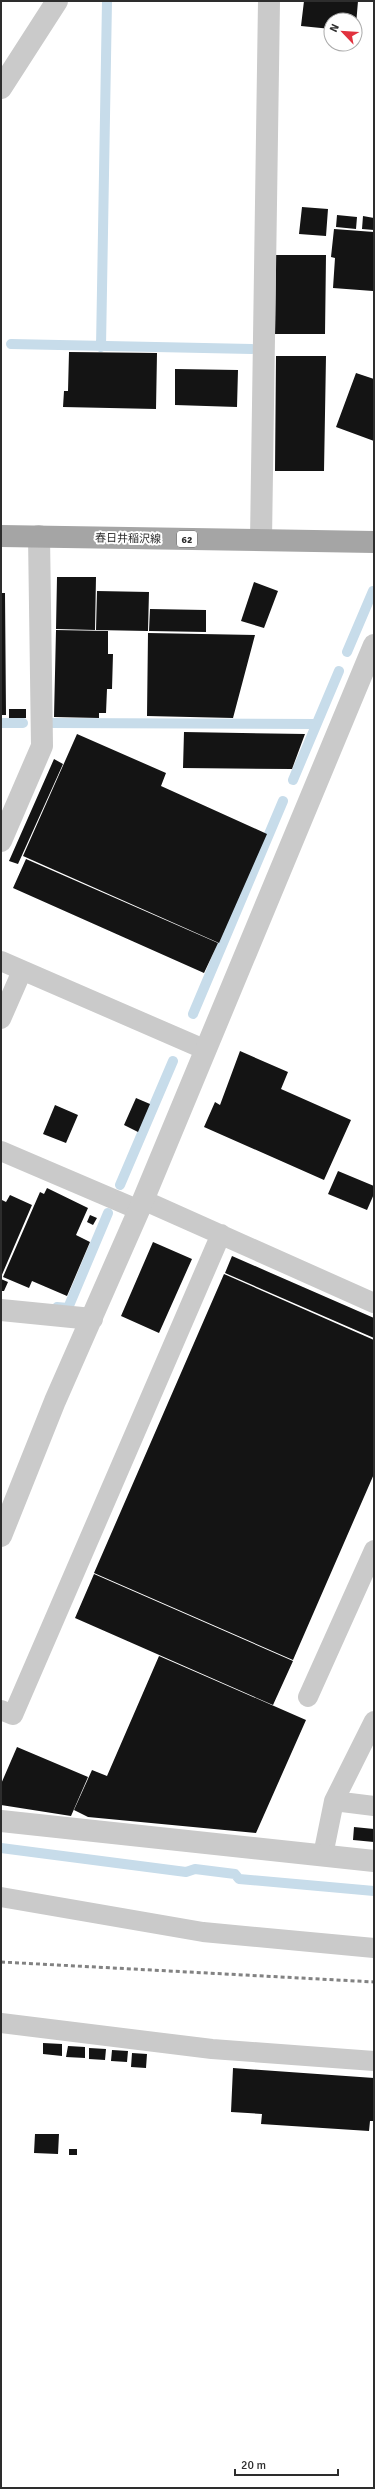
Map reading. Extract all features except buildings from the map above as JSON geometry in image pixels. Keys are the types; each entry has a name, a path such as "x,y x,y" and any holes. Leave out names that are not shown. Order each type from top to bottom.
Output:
{"main road":[{"name":"春日井稲沢線","path":"1,536 374,542"}],"street":[{"path":"1,88 57,1"},
{"path":"261,540 269,1"},
{"path":"1,841 42,746 39,536"},
{"path":"1,1536 55,1401 141,1205 374,645"},
{"path":"1,1310 92,1319"},
{"path":"1,1821 374,1861"}],"lane":[{"path":"1,962 206,1050"},
{"path":"1,1019 22,970"},
{"path":"1,1151 141,1205 222,1234 374,1303"},
{"path":"1,1710 13,1715 222,1234"},
{"path":"308,1697 374,1550"},
{"path":"323,1855 334,1802 374,1721"},
{"path":"334,1802 374,1806"},
{"path":"1,1897 203,1932 374,1948"},
{"path":"1,2023 212,2049 374,2061"}],"waterway":[{"path":"101,347 107,1"},
{"path":"11,344 252,349"},
{"path":"347,652 373,591"},
{"path":"293,780 339,671"},
{"path":"1,723 23,723"},
{"path":"50,723 316,724"},
{"path":"193,1014 283,801"},
{"path":"120,1185 173,1061"},
{"path":"57,1307 68,1308 108,1213"},
{"path":"1,1848 186,1872 195,1869 235,1874 239,1879 374,1891"}],"railway":[{"path":"1,1962 374,1982"}]}
